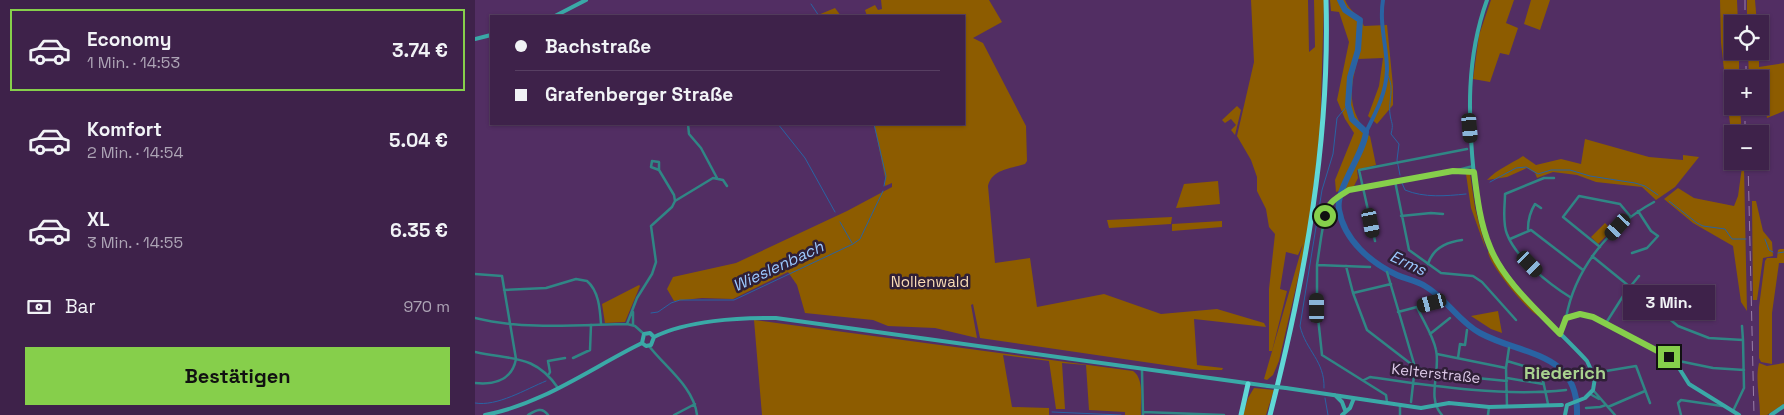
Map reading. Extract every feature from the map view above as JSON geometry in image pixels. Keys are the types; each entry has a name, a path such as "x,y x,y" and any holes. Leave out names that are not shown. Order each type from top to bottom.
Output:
{"highway":[{"path":"1270,415 1299,294 1317,191 1326,86 1327,0"},
{"path":"1241,415 1248,384"}],"main road":[{"path":"557,15 586,0"},
{"path":"643,342 644,334 650,334 654,337 684,328 732,318 775,318 1142,370 1286,388 1400,406 1427,408 1455,403 1507,407 1548,404 1566,405 1582,400 1592,392 1594,373 1587,361 1512,281 1490,249 1481,219 1473,166 1470,128 1471,65 1476,36 1487,0"},
{"path":"475,39 490,35"},
{"path":"1560,334 1566,318 1585,315 1606,323 1675,360 1689,384 1739,415"},
{"path":"643,342 649,346 654,342 654,337"},
{"path":"487,415 520,406 643,342"},
{"path":"1335,395 1344,404 1345,410"},
{"path":"1348,398 1343,415 1350,408 1354,398"},
{"path":"1565,415 1566,405"},
{"path":"1771,415 1784,406"}],"street":[{"path":"689,125 689,134 701,148 717,178"},
{"path":"1375,241 1359,170 1467,149"},
{"path":"1387,404 1386,395 1322,355 1317,324 1317,265 1326,209 1335,198 1349,190 1473,166"},
{"path":"659,170 675,200"},
{"path":"1457,170 1474,172"},
{"path":"627,324 637,298 652,274 656,262 651,226 671,208 675,200 706,181 717,178 723,180 727,186"},
{"path":"1554,178 1544,178 1505,194 1506,232 1538,273 1571,297"},
{"path":"1395,181 1409,250 1441,273 1473,276 1481,282 1516,320"},
{"path":"1600,247 1563,217 1579,196 1620,204 1630,216"},
{"path":"1566,318 1571,297 1583,270 1592,256 1630,216 1654,202"},
{"path":"1541,208 1535,204 1532,209 1528,221 1529,229 1583,270"},
{"path":"1632,253 1647,248 1657,236 1638,210"},
{"path":"1401,216 1431,213 1443,214"},
{"path":"1510,239 1529,229"},
{"path":"1428,264 1430,256 1439,247 1462,240"},
{"path":"1592,256 1681,328 1709,338 1743,340"},
{"path":"1317,265 1370,267"},
{"path":"1346,266 1353,293 1367,330 1415,368 1436,374 1507,379 1543,384"},
{"path":"1387,272 1415,368 1411,402"},
{"path":"475,274 502,276 516,359 514,368 505,378 491,383 475,383"},
{"path":"1606,323 1639,276"},
{"path":"503,290 546,288 576,279 587,281 591,284 599,303 601,324"},
{"path":"1353,293 1391,284"},
{"path":"1398,312 1432,303"},
{"path":"1417,307 1437,354 1436,406 1442,415"},
{"path":"633,310 633,325"},
{"path":"475,318 509,324 627,324 633,325 644,334"},
{"path":"1430,334 1450,318"},
{"path":"573,358 590,350 591,325"},
{"path":"1733,411 1744,388 1742,326"},
{"path":"1458,358 1460,344 1465,345 1467,330"},
{"path":"649,346 690,393 697,415"},
{"path":"1507,407 1506,368 1509,348"},
{"path":"475,352 535,364 548,374 557,388"},
{"path":"1437,354 1506,368"},
{"path":"548,374 551,372 548,361 565,358"},
{"path":"1675,360 1713,368 1744,370"},
{"path":"1507,361 1541,371 1548,404"},
{"path":"1594,373 1636,366 1650,403"},
{"path":"1142,370 1143,414 1224,415"},
{"name":"Kelterstraße","path":"1364,380 1370,377 1506,392 1546,393 1566,390"},
{"path":"1586,408 1607,406 1645,391"},
{"path":"1592,392 1615,415"},
{"path":"1681,415 1678,403 1681,400 1723,406"},
{"path":"674,415 695,404"},
{"path":"1400,406 1400,415"},
{"path":"1488,415 1489,407"},
{"path":"528,415 538,409 547,415"}],"green space":[{"name":"Nollenwald","path":"881,0 989,0 1002,22 973,38 983,43 1026,126 1027,161 1025,164 993,176 988,186 995,263 1030,258 1037,307 1104,294 1161,314 1217,309 1264,323 1266,327 1194,319 1197,365 1223,368 1222,370 1199,370 980,338 973,304 971,305 977,338 935,328 888,326 873,320 805,313 797,285 788,272 733,299 702,298 674,301 667,289 673,277 736,263 847,211 892,187 892,183 885,186 885,177 874,125 965,125 965,15 867,15 865,10 875,5 878,10 882,9"},
{"path":"1251,0 1308,0 1309,52 1315,47 1314,0 1324,0 1320,134 1307,239 1279,361 1273,375 1267,380 1264,379 1303,244 1298,255 1286,252 1280,289 1287,291 1272,351 1269,351 1269,289 1275,234 1269,227 1266,209 1257,191 1257,177 1251,160 1237,136 1254,62"},
{"path":"1330,0 1345,0 1364,26 1387,25 1393,86 1393,105 1377,124 1368,116 1379,86 1383,58 1358,59 1352,85 1352,101 1357,118 1362,126 1361,131 1370,136 1376,165 1357,170 1358,178 1354,186 1336,192 1335,180 1354,133 1345,119 1337,100 1349,42 1339,12 1331,11"},
{"path":"1491,0 1514,0 1506,23 1518,28 1509,55 1500,53 1490,82 1473,79 1479,35"},
{"path":"1531,0 1550,0 1540,30 1524,24"},
{"path":"1720,0 1737,0 1738,15 1724,15 1724,60 1739,60 1739,70 1724,70"},
{"path":"1747,0 1755,0 1756,15 1747,15"},
{"path":"835,8 840,15 818,15"},
{"path":"1748,60 1759,60 1759,67 1784,63 1784,111 1767,118 1766,115 1769,115 1769,70 1749,70"},
{"path":"1237,106 1241,110 1235,135 1231,130 1236,125 1231,119 1225,123 1222,120"},
{"path":"1729,115 1741,115 1740,125 1730,125"},
{"path":"1585,139 1649,157 1683,160 1683,155 1699,157 1675,187 1656,200 1642,187 1596,182 1577,175 1553,172 1537,178 1535,173 1527,168 1507,177 1487,180 1523,156 1536,165 1561,159 1581,164"},
{"path":"1742,170 1744,170 1747,311 1741,302 1733,246 1693,223 1664,199 1678,188 1694,198 1734,206 1738,196"},
{"path":"1466,174 1470,174 1475,208 1486,250 1471,208"},
{"path":"1218,181 1220,204 1176,208 1184,184"},
{"path":"1752,201 1756,201 1763,231 1772,242 1773,256 1763,258 1757,300 1753,300"},
{"path":"1172,217 1171,224 1109,228 1107,220"},
{"path":"1222,221 1222,227 1172,231 1172,224"},
{"path":"1605,223 1612,230 1598,244 1591,237"},
{"path":"1784,249 1784,263 1779,263 1772,313 1772,364 1761,362 1759,358 1759,307 1765,261 1767,258 1777,258 1778,250"},
{"path":"1488,251 1518,293 1541,317 1519,298 1501,276 1494,266"},
{"path":"639,285 625,322 605,323 602,304"},
{"path":"1498,311 1502,333 1491,329 1471,316"},
{"path":"754,320 1133,371 1141,385 1141,415 1125,415 1125,412 1089,410 1086,365 1062,363 1065,409 1056,409 1049,361 1003,355 1012,407 1049,408 1049,415 762,415"},
{"path":"1759,363 1767,366 1784,363 1784,404 1767,415 1760,415"},
{"path":"1254,388 1274,390 1266,415 1243,415 1248,398"}],"waterway":[{"name":"Erms","path":"1340,0 1345,10 1360,20 1358,50 1350,77 1348,105 1352,119 1366,132 1360,151 1341,192 1339,202 1342,221 1347,231 1360,249 1378,264 1397,275 1422,284 1433,291 1472,328 1496,341 1530,352 1558,367 1569,378 1575,394 1577,415"},
{"path":"1366,132 1385,87 1387,61 1382,18 1383,0"},
{"name":"Wieslenbach","path":"811,4 818,15"},
{"path":"1386,73 1391,83 1391,134 1399,144 1397,160 1400,175"},
{"path":"1324,388 1322,370 1306,342 1300,326 1322,190 1333,154 1337,118 1348,105"},
{"path":"779,125 805,158 835,212"},
{"name":"Wieslenbach","path":"874,125 886,176 884,186"},
{"path":"1490,182 1516,168 1526,167 1538,174 1551,170 1570,170 1590,176 1635,183 1645,186 1658,195"},
{"path":"1402,183 1405,190 1412,193 1443,196 1466,194"},
{"name":"Wieslenbach","path":"651,313 658,312 671,303 680,300 734,300 853,244 860,239 883,191"},
{"path":"1669,201 1703,226 1725,229 1732,239 1746,239"},
{"path":"840,222 852,243"},
{"path":"1765,239 1769,250 1773,252"},
{"path":"1778,253 1784,252"},
{"name":"Wieslenbach","path":"475,403 484,404 502,400 546,381"},
{"path":"1325,398 1328,415"},
{"path":"1052,412 1121,415"}],"railway":[{"path":"1745,0 1745,15"},
{"path":"1746,60 1746,70"},
{"path":"1745,115 1745,125"},
{"path":"1748,170 1754,415"}],"district":[{"name":"Riederich","path":"1565,372"}],"route":[{"path":"1325,216 1326,209 1335,198 1349,190 1457,170 1474,172 1477,201 1490,249 1504,271 1525,297 1560,334 1566,318 1580,314 1585,315 1606,323 1669,357"}]}
